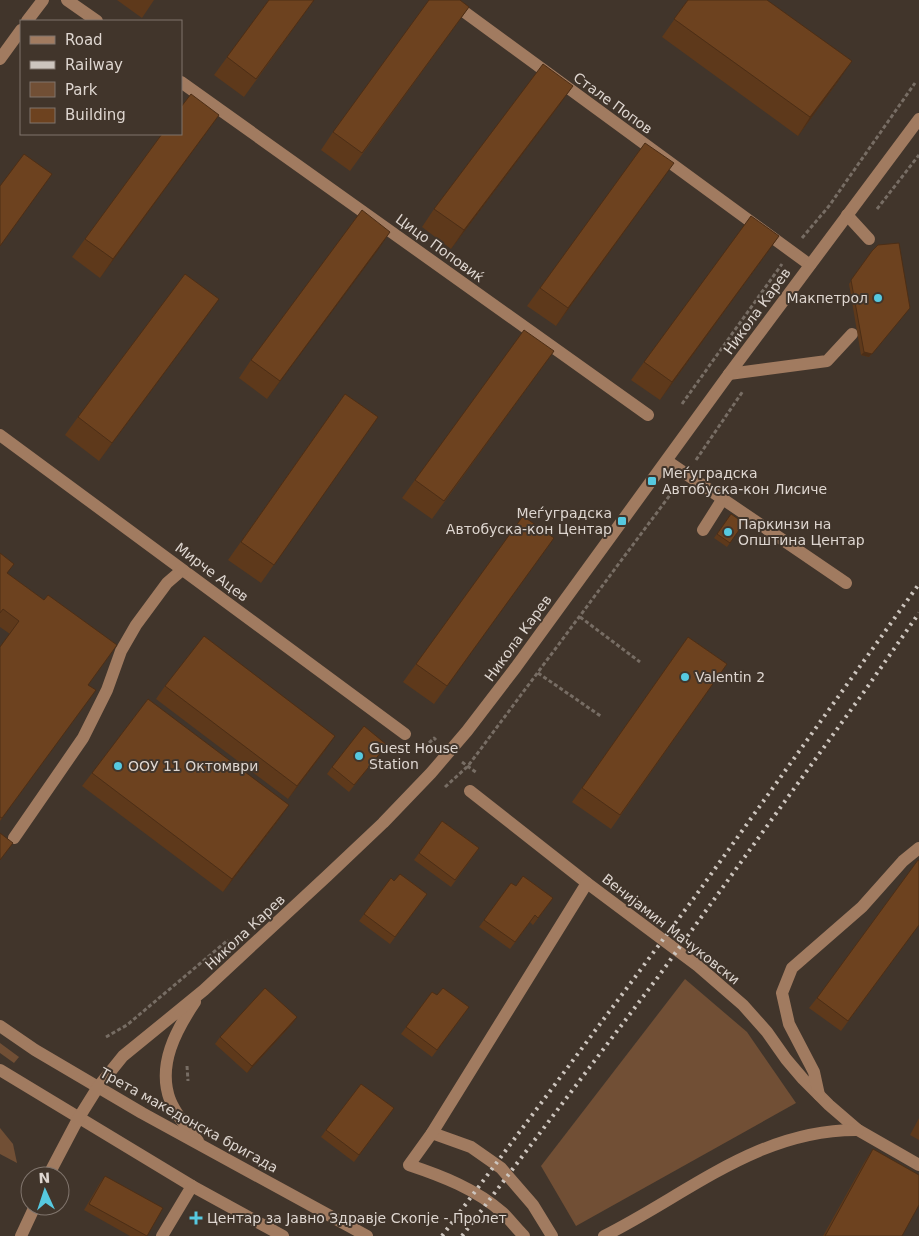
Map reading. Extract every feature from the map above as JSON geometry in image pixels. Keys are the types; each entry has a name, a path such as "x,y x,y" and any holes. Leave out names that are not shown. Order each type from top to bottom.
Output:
{"street":[{"path":"29,20 43,0"},
{"path":"67,0 96,20"},
{"name":"Стале Попов","path":"448,0 810,265"},
{"path":"0,59 20,31"},
{"name":"Цицо Поповиќ","path":"182,83 648,415"},
{"name":"Никола Карев","path":"53,1166 78,1118 98,1087 124,1056 204,990 383,823 467,731 919,119"},
{"path":"847,215 869,239"},
{"path":"729,374 828,361 852,334"},
{"name":"Мирче Ацев","path":"0,435 405,734"},
{"path":"667,461 846,583"},
{"path":"703,530 722,500"},
{"path":"14,838 83,738 107,690 121,651 136,625 167,583 182,570"},
{"name":"Венијамин Мачуковски","path":"470,791 587,883 698,966 743,1005 767,1032 786,1059 819,1095 858,1130 919,1165"},
{"path":"819,1095 814,1072 789,1024 782,992 792,968 862,907 902,861 919,848"},
{"name":"Венијамин Мачуковски","path":"524,1236 502,1213 476,1193 441,1175 409,1165 432,1133 587,883"},
{"path":"203,1146 181,1119 170,1099 166,1083 166,1070 167,1059 175,1035 204,990"},
{"name":"Трета македонска бригада","path":"0,1026 21,1041 98,1087 367,1236"},
{"path":"0,1070 192,1186 283,1236"},
{"path":"604,1236 703,1179 740,1159 772,1145 815,1133 836,1130 858,1130"},
{"path":"432,1133 471,1147 501,1168 533,1205 552,1236"},
{"path":"162,1236 192,1186"},
{"path":"21,1236 30,1216"}],"path":[{"path":"677,412 704,371 791,251 829,206 915,82"},
{"path":"580,617 640,662"},
{"path":"538,673 602,717"},
{"path":"106,1037 127,1025 234,935"}],"green space":[{"path":"685,979 747,1032 796,1103 576,1226 541,1166"},
{"path":"0,1043 19,1057 14,1063 0,1053"},
{"path":"0,1128 13,1144 17,1163 0,1154"}],"building":[{"path":"269,0 314,0 256,79 227,57"},
{"path":"429,0 460,0 469,7 362,153 333,132"},
{"path":"688,0 767,0 852,61 810,117 674,19"},
{"path":"543,64 573,86 464,230 434,209"},
{"path":"191,94 219,115 113,259 85,239 161,135 182,135 182,106"},
{"path":"645,143 674,163 568,308 540,288"},
{"path":"24,154 52,174 0,246 0,186"},
{"path":"362,210 390,232 280,381 251,360"},
{"path":"751,216 779,236 672,382 644,362"},
{"name":"Макпетрол","path":"899,243 910,308 872,354 864,352 851,280 878,245"},
{"path":"185,274 219,299 112,443 78,417"},
{"path":"524,330 554,351 444,501 415,480"},
{"path":"345,394 378,417 274,565 241,542"},
{"name":"Паркинзи на Општина Центар","path":"731,514 744,523 730,543 717,534"},
{"path":"523,516 554,538 447,686 416,664"},
{"path":"0,553 14,564 7,573 44,600 48,595 117,645 88,685 96,690 2,818 0,817 0,647 19,621 3,609 0,613"},
{"path":"204,636 335,736 297,786 165,686"},
{"path":"688,637 727,664 620,815 582,788"},
{"path":"148,699 289,805 232,879 92,773"},
{"path":"364,726 387,745 354,785 332,767"},
{"path":"442,821 479,848 455,880 419,853"},
{"path":"0,833 13,843 0,860"},
{"path":"918,860 919,925 848,1021 817,998"},
{"path":"400,874 427,894 395,937 364,914 391,878 394,881"},
{"path":"523,876 553,898 538,918 535,915 515,942 484,920 511,883 516,886"},
{"path":"265,988 297,1017 252,1066 220,1037"},
{"path":"443,988 469,1007 437,1050 406,1027 432,992 437,995"},
{"path":"361,1084 394,1108 359,1155 326,1130"},
{"path":"873,1149 919,1175 919,1205 902,1236 825,1236"},
{"path":"105,1176 163,1208 147,1236 89,1204"}],"railway":[{"path":"442,1236 694,898 919,584"},
{"path":"462,1236 658,977 919,613"}],"place":[{"name":"Макпетрол","path":"878,298"},
{"name":"Меѓуградска Автобуска-кон Лисиче","path":"652,481"},
{"name":"Меѓуградска Автобуска-кон Центар","path":"622,521"},
{"name":"Паркинзи на Општина Центар","path":"728,532"},
{"name":"Valentin 2","path":"685,677"},
{"name":"Guest House Station","path":"359,756"},
{"name":"ООУ 11 Октомври","path":"118,766"},
{"name":"Центар за Јавно Здравје Скопје - Пролет","path":"196,1218"}]}
